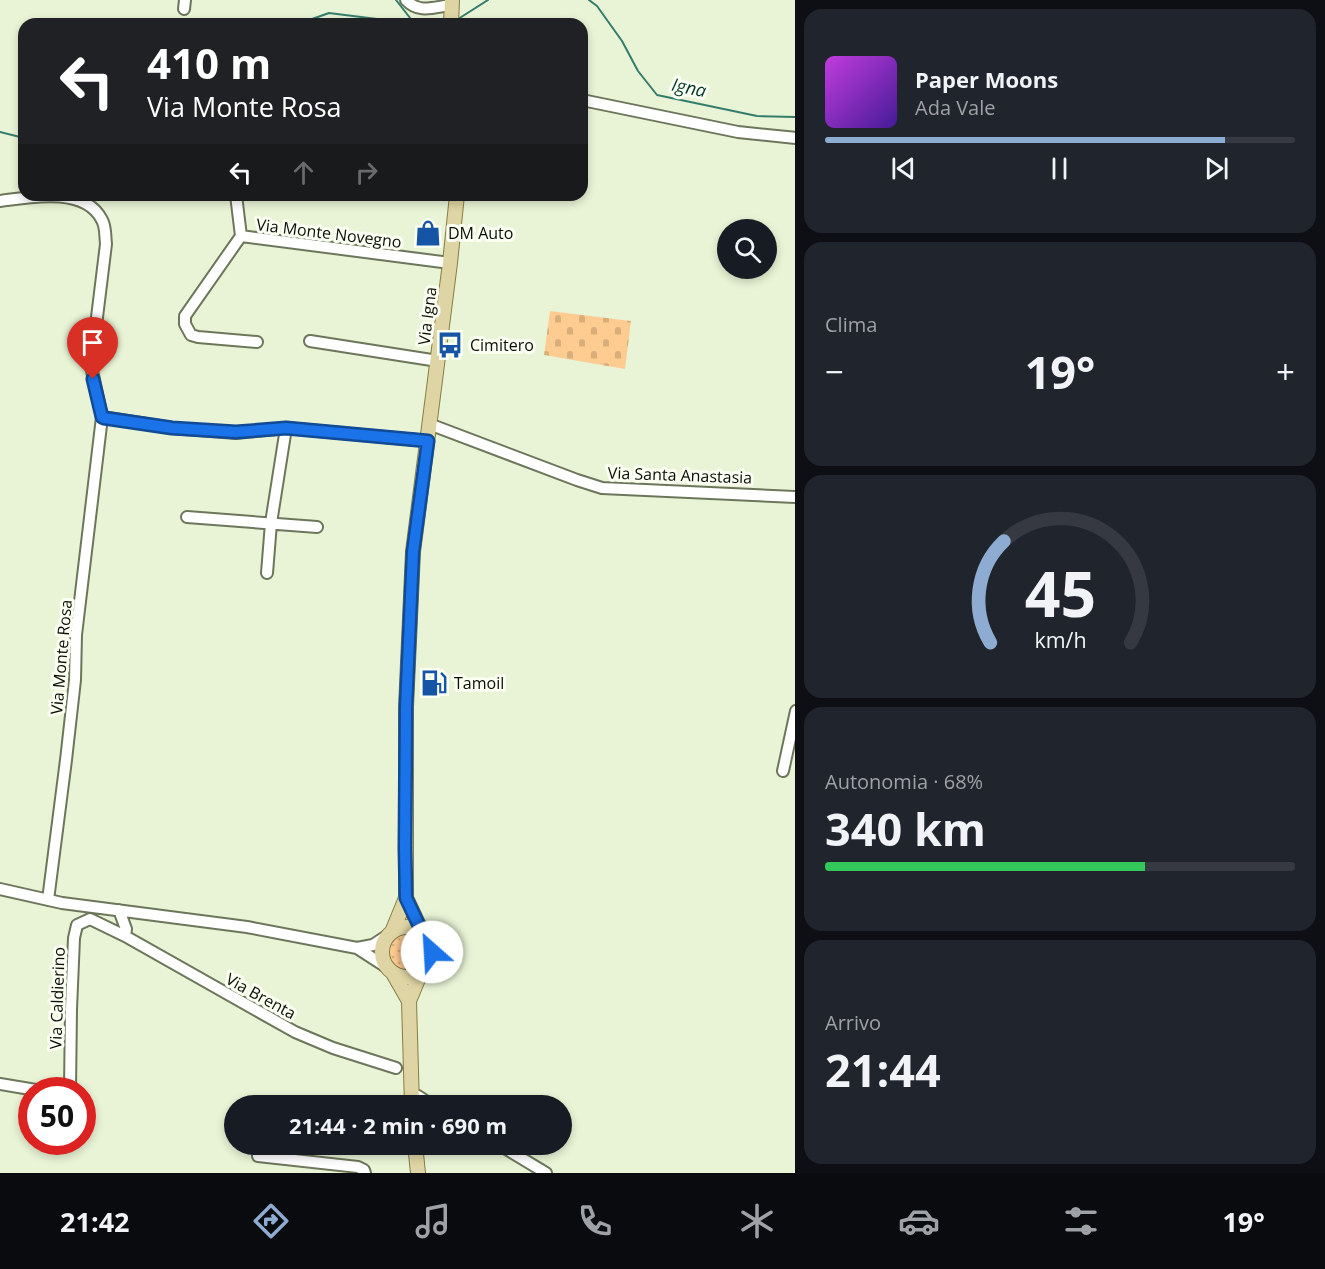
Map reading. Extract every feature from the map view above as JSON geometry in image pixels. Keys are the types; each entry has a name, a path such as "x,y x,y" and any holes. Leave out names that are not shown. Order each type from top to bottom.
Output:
{"main road":[{"name":"Via Igna","path":"406,898 406,707 413,552 456,201"},
{"path":"406,898 422,932 431,944 432,952 431,960 421,972 409,1001 412,1095"},
{"path":"406,898 382,948 384,962 409,1001"},
{"path":"390,933 407,927 422,932"},
{"path":"390,971 407,977 421,972"},
{"path":"416,1155 418,1173"}],"street":[{"path":"406,0 416,8 451,10"},
{"path":"588,100 738,132 795,138"},
{"name":"Via Monte Rosa","path":"0,201 18,198"},
{"name":"Via Monte Rosa","path":"48,900 75,680 76,635 102,417 91,366 106,244 103,221 95,211 73,201"},
{"name":"Via Monte Novegno","path":"237,201 241,236 185,316 185,324 190,335 198,338 257,342"},
{"name":"Via Monte Novegno","path":"241,236 450,263"},
{"path":"310,341 438,361"},
{"path":"102,417 172,428 225,432 286,428 428,441"},
{"name":"Via Santa Anastasia","path":"429,424 602,488 795,496"},
{"path":"267,573 271,523 286,428"},
{"path":"187,517 317,527"},
{"path":"783,771 795,711"},
{"path":"0,889 48,900 247,927 357,948 373,945 390,933"},
{"path":"118,910 126,932 143,914"},
{"name":"Via Caldierino","path":"70,1077 71,1009 77,925 85,920 95,920 126,932"},
{"name":"Via Brenta","path":"126,932 295,1032 333,1048 396,1068"},
{"path":"357,948 390,971"},
{"path":"0,1084 18,1087"},
{"path":"516,1155 546,1173"},
{"path":"258,1156 358,1167 365,1173"}],"green space":[{"path":"550,311 631,321 625,369 544,355"},
{"path":"407,934 421,939 426,953 421,967 407,972 393,967 388,953 393,939"}],"waterway":[{"path":"396,0 410,18"},
{"name":"Igna","path":"460,18 488,0"},
{"name":"Igna","path":"589,0 597,6 622,41 638,71 657,95 757,116 795,117"},
{"name":"Igna","path":"315,18 329,13 369,18"},
{"name":"Igna","path":"0,132 18,136"}],"place":[{"name":"DM Auto","path":"428,233"},
{"name":"Cimitero","path":"450,345"},
{"name":"Tamoil","path":"434,683"}],"route":[{"path":"93,379 104,418 172,428 236,432 286,428 428,441 413,552 406,707 405,848 406,898 422,932 431,944 432,952"}]}
